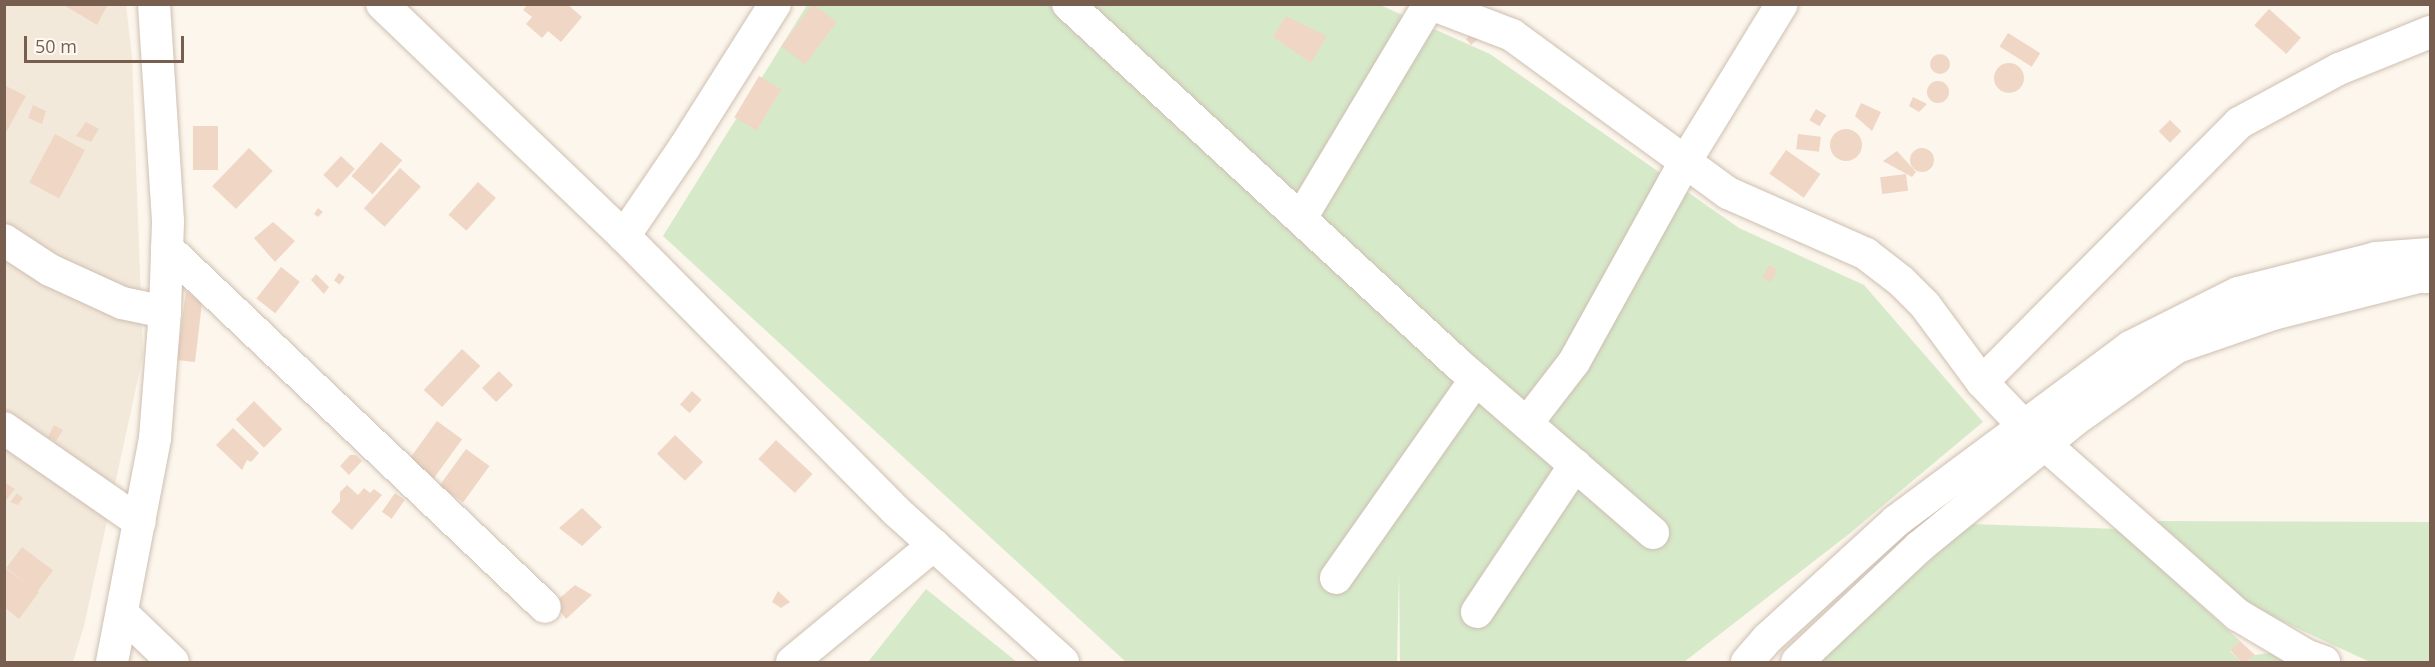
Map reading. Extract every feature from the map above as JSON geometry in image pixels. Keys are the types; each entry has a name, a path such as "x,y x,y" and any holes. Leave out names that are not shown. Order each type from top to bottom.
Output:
{"street":[{"path":"112,663 155,438 165,312 167,248 164,136 154,4"},
{"path":"382,4 624,236 840,454 934,545 1063,663"},
{"path":"624,236 775,4"},
{"path":"1068,4 1476,379 1653,532"},
{"path":"1301,218 1430,4 1512,35 1728,193 1866,254 1901,281 1925,305 1982,382 2034,435 2238,615 2307,657 2324,663"},
{"path":"1527,423 1574,362 1685,162 1782,4"},
{"path":"1982,382 2238,123 2339,69 2430,32"},
{"path":"4,240 50,270 122,303 165,312"},
{"path":"167,248 545,607"},
{"path":"1797,663 2034,435 2130,347 2238,293 2376,258 2430,254"},
{"path":"1747,663 1768,638 1896,521 2034,435 2072,422 2177,347 2273,314 2418,277 2430,277"},
{"path":"1336,578 1476,379"},
{"path":"4,428 140,522"},
{"path":"1477,612 1575,465"},
{"path":"792,663 934,545"},
{"path":"123,614 173,663"}],"shaded area":[{"path":"4,5 126,5 132,56 143,356 84,626 73,662 5,662"}],"green space":[{"path":"807,5 1380,5 1490,54 1739,228 1864,285 1983,422 1849,534 1684,662 1400,662 1399,571 1397,662 1126,662 663,236"},
{"path":"2157,521 2430,522 2430,662 2370,662 2254,608"},
{"path":"1971,524 2118,529 2240,641 2230,651 2241,662 1815,662"},
{"path":"926,589 1017,662 868,662"},
{"path":"2270,653 2289,662 2246,662 2255,655"}],"building":[{"path":"62,4 108,4 97,25"},
{"path":"528,4 567,4 582,17 561,42 548,31 542,38 526,24 532,17 523,10"},
{"path":"813,4 837,22 805,64 781,46"},
{"path":"2269,9 2301,38 2286,54 2254,25"},
{"path":"1286,16 1327,36 1311,63 1273,37"},
{"path":"1474,31 1479,38 1471,45 1466,39"},
{"path":"2008,33 2040,53 2032,67 2000,47"},
{"path":"1940,54 1947,57 1950,64 1947,71 1940,74 1933,71 1930,64 1933,57"},
{"path":"2009,63 2019,68 2024,78 2019,88 2009,93 1999,88 1994,78 1999,68"},
{"path":"759,76 781,89 757,131 734,117"},
{"path":"1934,81 1942,81 1949,88 1949,96 1942,103 1934,103 1927,96 1927,88"},
{"path":"4,85 26,96 4,136"},
{"path":"1913,97 1927,104 1919,112 1909,106"},
{"path":"1861,103 1881,112 1872,131 1855,116"},
{"path":"33,105 46,111 42,124 28,118"},
{"path":"1816,109 1826,115 1820,126 1809,120"},
{"path":"2170,120 2181,131 2170,143 2159,131"},
{"path":"86,122 99,129 91,142 76,136"},
{"path":"193,126 218,126 218,170 193,170"},
{"path":"1846,129 1857,134 1862,145 1857,156 1846,161 1835,156 1830,145 1835,134"},
{"path":"55,134 85,150 59,199 29,183"},
{"path":"1798,134 1821,137 1819,152 1796,149"},
{"path":"381,142 402,160 373,194 351,176"},
{"path":"249,148 273,171 236,209 212,186"},
{"path":"1922,148 1927,149 1933,155 1933,165 1927,171 1922,172 1917,171 1911,165 1910,160 1911,155 1917,149"},
{"path":"1786,150 1820,174 1804,198 1769,174"},
{"path":"1897,151 1916,172 1912,177 1883,161"},
{"path":"341,156 355,169 337,188 323,175"},
{"path":"400,168 421,187 385,227 364,208"},
{"path":"1906,174 1908,191 1882,194 1880,177"},
{"path":"478,182 496,198 466,231 449,215"},
{"path":"318,208 323,212 318,217 314,214"},
{"path":"273,222 295,241 275,262 254,238"},
{"path":"1769,265 1778,270 1771,282 1762,277"},
{"path":"281,267 300,282 275,313 256,299"},
{"path":"339,273 345,277 340,284 334,280"},
{"path":"316,274 329,287 324,294 311,280"},
{"path":"186,291 202,303 195,362 177,360"},
{"path":"462,349 480,366 442,407 424,390"},
{"path":"499,371 513,385 496,402 482,388"},
{"path":"692,391 702,400 690,413 680,404"},
{"path":"254,401 282,429 264,448 236,419"},
{"path":"437,421 462,439 432,480 407,462"},
{"path":"54,425 63,430 56,441 48,437"},
{"path":"233,428 259,453 251,462 247,460 242,470 216,445"},
{"path":"675,435 703,462 685,481 657,454"},
{"path":"776,440 813,474 795,493 758,459"},
{"path":"466,449 489,466 463,502 440,485"},
{"path":"350,455 356,455 362,461 349,475 340,466"},
{"path":"4,482 15,489 4,503"},
{"path":"347,485 358,495 364,488 370,493 374,489 382,495 352,530 331,512 340,501 340,492"},
{"path":"17,493 23,498 18,505 10,502"},
{"path":"395,493 405,500 392,519 382,512"},
{"path":"582,508 602,527 582,546 559,528"},
{"path":"22,547 53,570 37,591 6,568"},
{"path":"4,567 39,592 19,619 4,607"},
{"path":"575,585 592,595 566,619 554,603"},
{"path":"778,591 790,602 781,608 772,602"},
{"path":"2240,641 2255,655 2246,662 2241,662 2230,650"}]}
